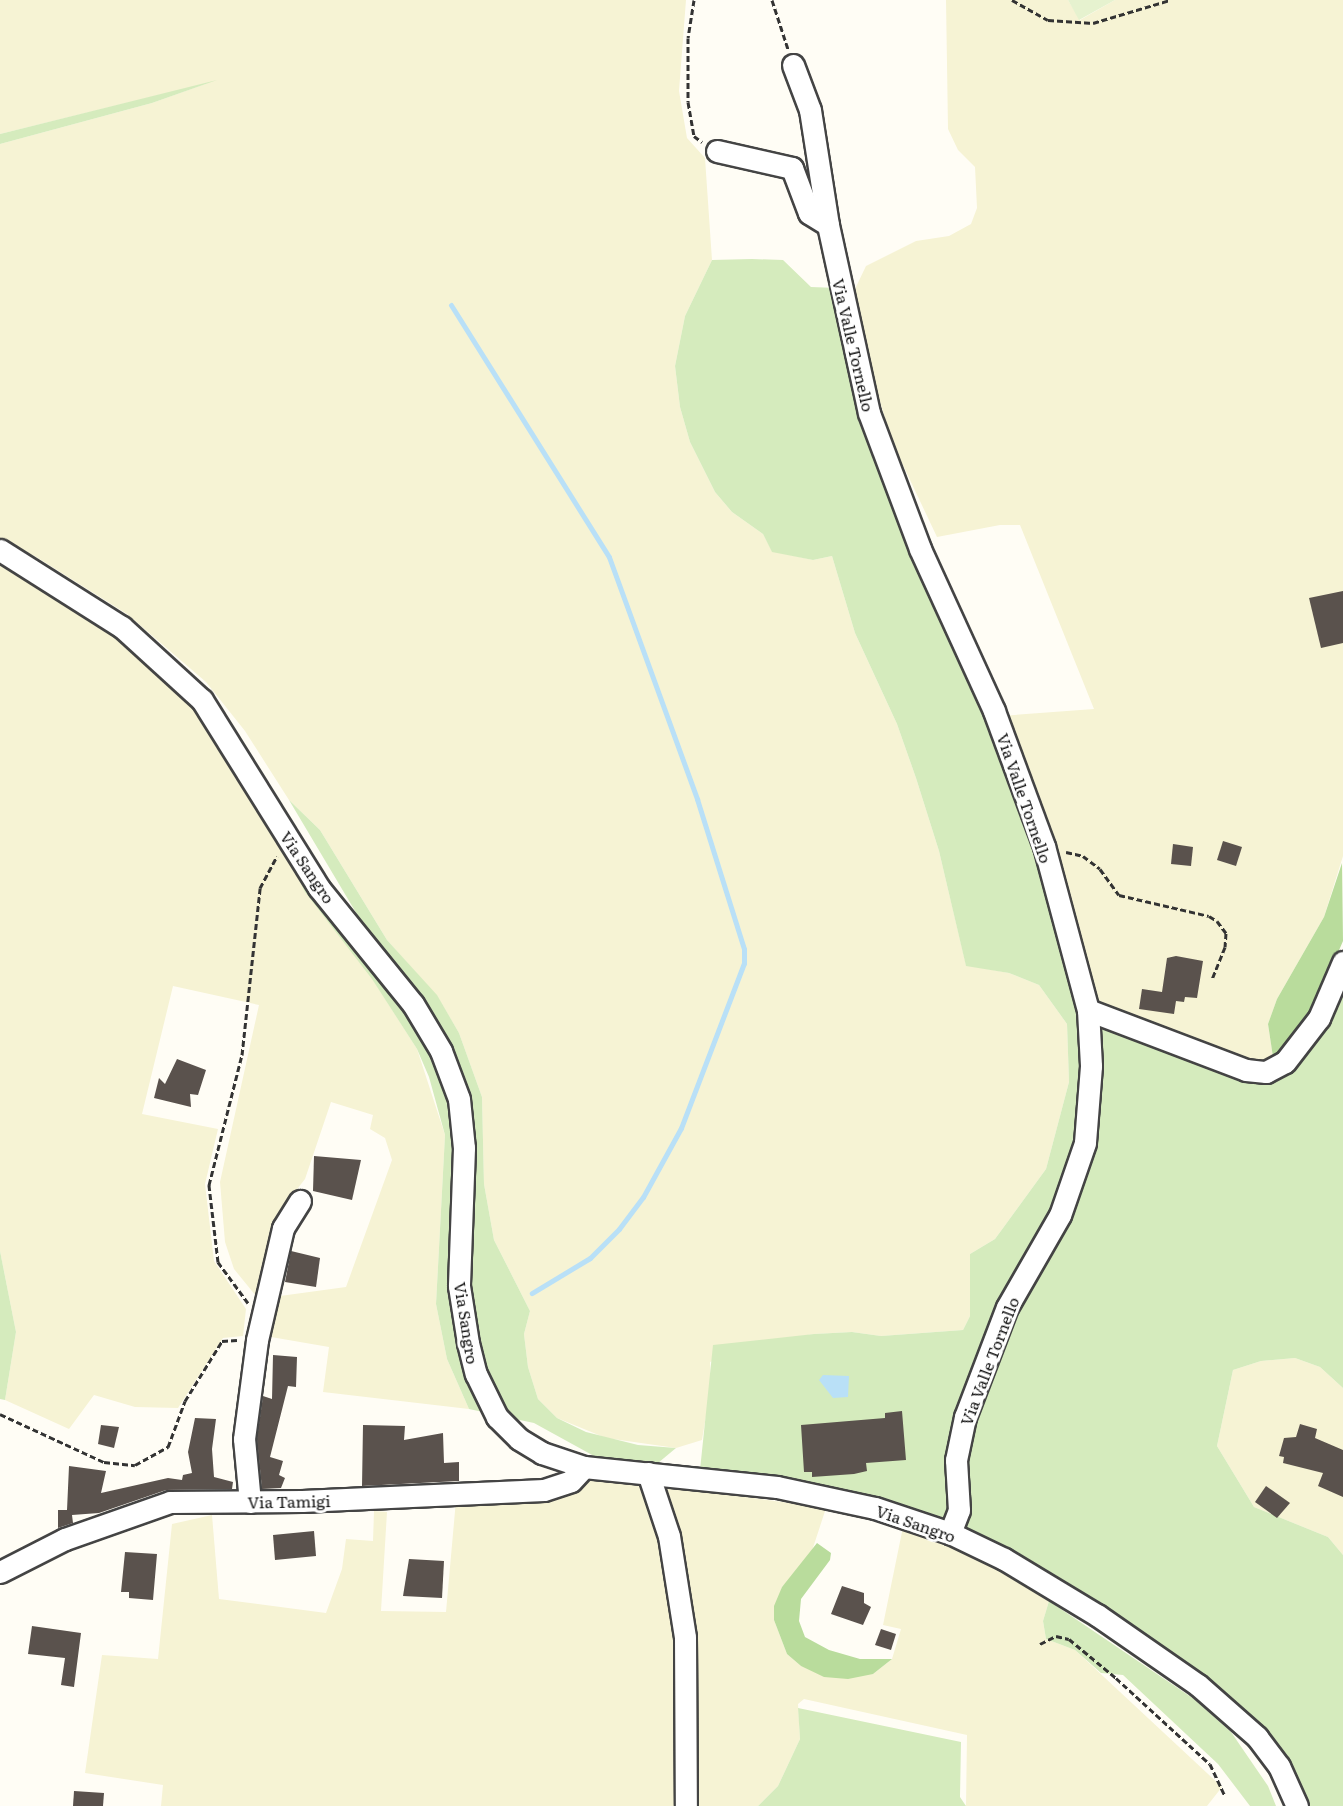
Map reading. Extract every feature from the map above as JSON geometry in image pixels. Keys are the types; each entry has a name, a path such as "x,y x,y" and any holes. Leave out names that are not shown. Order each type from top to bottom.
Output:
{"street":[{"name":"Via Valle Tornello","path":"793,65 810,110 828,225 869,413 920,549 994,711 1047,855 1088,1010 1091,1066 1085,1143 1060,1215 1007,1307 964,1417 957,1460 959,1510 950,1533"},
{"path":"717,151 792,168 808,213 828,225"},
{"name":"Via Sangro","path":"0,550 122,627 202,700 257,783 287,839 319,888 413,1004 441,1051 459,1099 464,1148 459,1286 476,1374 497,1417 519,1439 542,1453 584,1467 777,1487 876,1508 950,1533 1004,1559 1078,1604 1198,1685 1257,1737 1279,1766 1297,1806"},
{"path":"1088,1010 1246,1070 1266,1071 1285,1062 1319,1018 1343,962"},
{"path":"250,1502 244,1439 257,1340 283,1228 300,1201"},
{"name":"Via Tamigi","path":"0,1572 65,1539 170,1502 250,1502 544,1490 571,1481 584,1467"},
{"path":"648,1473 669,1536 685,1637 686,1806"}],"path":[{"path":"694,0 688,38 688,102 694,136 717,151"},
{"path":"772,0 793,65"},
{"path":"1012,0 1048,20 1093,24 1170,0"},
{"path":"265,1313 244,1301 218,1262 209,1185 242,1054 260,888 287,839"},
{"path":"1047,855 1064,851 1083,856 1100,869 1119,895 1209,915 1218,921 1226,933 1225,947 1212,980"},
{"path":"0,1414 104,1462 135,1465 168,1447 185,1401 222,1341 257,1340"},
{"path":"1040,1644 1056,1636 1069,1639 1116,1678 1210,1764 1225,1796"}],"shaded area":[{"path":"0,0 686,0 679,91 687,138 705,158 712,260 685,316 675,366 680,407 690,442 715,492 732,512 763,534 772,551 813,560 832,556 855,633 897,724 916,778 939,851 966,965 1009,973 1039,985 1067,1024 1069,1082 1046,1169 995,1239 970,1254 970,1316 963,1330 881,1336 852,1332 814,1334 769,1341 710,1362 711,1386 702,1440 676,1448 606,1438 557,1418 538,1399 528,1367 524,1334 530,1311 494,1240 484,1184 482,1097 459,1033 437,996 387,940 320,830 289,800 245,731 206,682 127,614 33,555 10,569 116,638 191,706 223,744 417,1049 445,1135 436,1304 447,1359 469,1409 323,1392 329,1347 271,1337 280,1296 346,1287 392,1160 385,1138 370,1129 373,1115 331,1102 305,1179 291,1197 261,1302 234,1269 225,1242 220,1182 259,1005 173,986 142,1114 218,1129 205,1184 214,1261 246,1309 243,1336 223,1338 178,1408 135,1407 94,1395 69,1429 5,1400 16,1332 0,1251 0,144 152,103 208,83 0,134"},
{"path":"946,0 1068,0 1080,20 1115,0 1343,0 1343,856 1324,917 1277,999 1268,1024 1273,1057 1263,1068 1089,1008 1001,716 1094,709 1020,525 1000,525 937,537 893,444 877,392 855,289 866,266 916,241 949,236 971,224 977,208 975,167 958,150 948,129"},
{"path":"1295,1358 1320,1367 1343,1388 1343,1555 1328,1537 1254,1507 1217,1446 1233,1370 1261,1361"},
{"path":"585,1475 826,1508 810,1557 782,1587 774,1620 787,1654 801,1666 873,1674 892,1659 901,1629 883,1625 903,1527 986,1562 1049,1601 1043,1621 1046,1639 1075,1650 1222,1787 1207,1806 966,1806 967,1735 804,1699 798,1704 800,1739 778,1786 758,1806 161,1806 163,1785 85,1773 102,1655 158,1659 172,1524 212,1515 219,1599 326,1613 342,1569 346,1539 373,1541 374,1511 387,1512 381,1611 446,1612 456,1500"}],"green space":[{"path":"1068,0 1115,0 1079,20"},
{"path":"217,80 152,103 0,144 0,134"},
{"path":"712,260 783,260 811,287 837,288 865,418 1025,805 1085,1018 1269,1079 1289,1072 1306,1048 1343,971 1343,1388 1320,1367 1295,1358 1261,1361 1233,1370 1217,1446 1254,1507 1328,1537 1343,1555 1343,1806 1310,1806 1275,1746 961,1529 953,1486 946,1525 700,1470 713,1345 814,1334 852,1332 881,1336 963,1330 970,1316 970,1254 995,1239 1046,1169 1069,1082 1067,1024 1039,985 1009,973 966,966 939,851 916,778 897,724 855,633 832,556 813,560 772,552 763,534 732,512 715,492 690,442 680,407 675,366 685,316"},
{"path":"289,800 320,830 387,940 437,995 459,1033 482,1097 484,1184 494,1240 530,1311 524,1334 528,1367 538,1399 557,1418 586,1432 638,1445 676,1448 658,1463 594,1456 534,1423 469,1409 447,1359 436,1304 445,1135 429,1077 417,1049 372,979 305,892 287,855 422,1033 473,1146 425,1006 361,921"},
{"path":"1342,863 1343,941 1308,1023 1284,1057 1273,1057 1268,1024 1277,999 1324,917"},
{"path":"0,1251 16,1332 5,1400 0,1399"},
{"path":"817,1543 831,1553 830,1560 801,1599 799,1621 805,1637 829,1650 860,1659 892,1659 873,1674 848,1679 824,1677 801,1666 787,1654 774,1620 774,1606 782,1587"},
{"path":"1049,1601 1194,1699 1231,1732 1268,1786 1276,1806 1250,1806 1218,1764 1123,1675 1101,1673 1075,1650 1046,1639 1043,1621"},
{"path":"798,1708 961,1742 960,1797 966,1806 758,1806 778,1786 800,1739"}],"water":[{"path":"823,1375 849,1376 848,1397 833,1398 819,1380"}],"building":[{"path":"1343,591 1343,643 1321,648 1309,598"},
{"path":"1223,841 1242,847 1236,866 1217,860"},
{"path":"1173,844 1193,847 1191,866 1171,864"},
{"path":"1176,956 1203,961 1197,998 1185,997 1184,1002 1176,1001 1174,1014 1139,1009 1142,989 1162,992 1167,958"},
{"path":"177,1059 206,1070 198,1095 190,1094 191,1107 154,1098 159,1078 165,1084"},
{"path":"314,1156 361,1160 352,1200 313,1191"},
{"path":"291,1251 320,1258 316,1287 285,1282"},
{"path":"273,1355 297,1357 296,1387 288,1386 270,1457 283,1461 279,1475 285,1478 281,1488 262,1489 257,1439 263,1396 272,1399"},
{"path":"902,1411 906,1460 866,1463 867,1471 854,1474 812,1477 812,1472 804,1472 801,1425 885,1418 885,1413"},
{"path":"195,1418 216,1419 212,1449 214,1477 233,1482 232,1489 166,1490 99,1513 72,1515 73,1523 58,1528 58,1510 67,1510 69,1466 106,1471 101,1493 168,1478 182,1480 183,1475 192,1473 188,1452"},
{"path":"1300,1424 1317,1429 1315,1438 1343,1450 1343,1497 1318,1486 1323,1473 1283,1463 1284,1457 1279,1456 1284,1438 1296,1437"},
{"path":"101,1425 119,1427 114,1448 98,1444"},
{"path":"363,1425 405,1426 404,1440 443,1433 444,1463 459,1462 459,1481 362,1486"},
{"path":"1266,1486 1290,1503 1277,1518 1255,1502"},
{"path":"314,1531 316,1556 275,1560 273,1535"},
{"path":"125,1552 157,1554 153,1600 129,1598 129,1592 121,1592"},
{"path":"409,1559 444,1561 442,1598 403,1596"},
{"path":"842,1586 864,1593 864,1603 871,1607 863,1625 831,1614"},
{"path":"32,1626 81,1633 74,1687 61,1685 65,1658 28,1654"},
{"path":"881,1629 896,1634 891,1650 875,1645"},
{"path":"74,1791 104,1793 103,1806 73,1806"}],"waterway":[{"path":"451,305 609,557 697,799 744,949 744,963 681,1128 643,1197 619,1229 590,1258 532,1293"}]}
